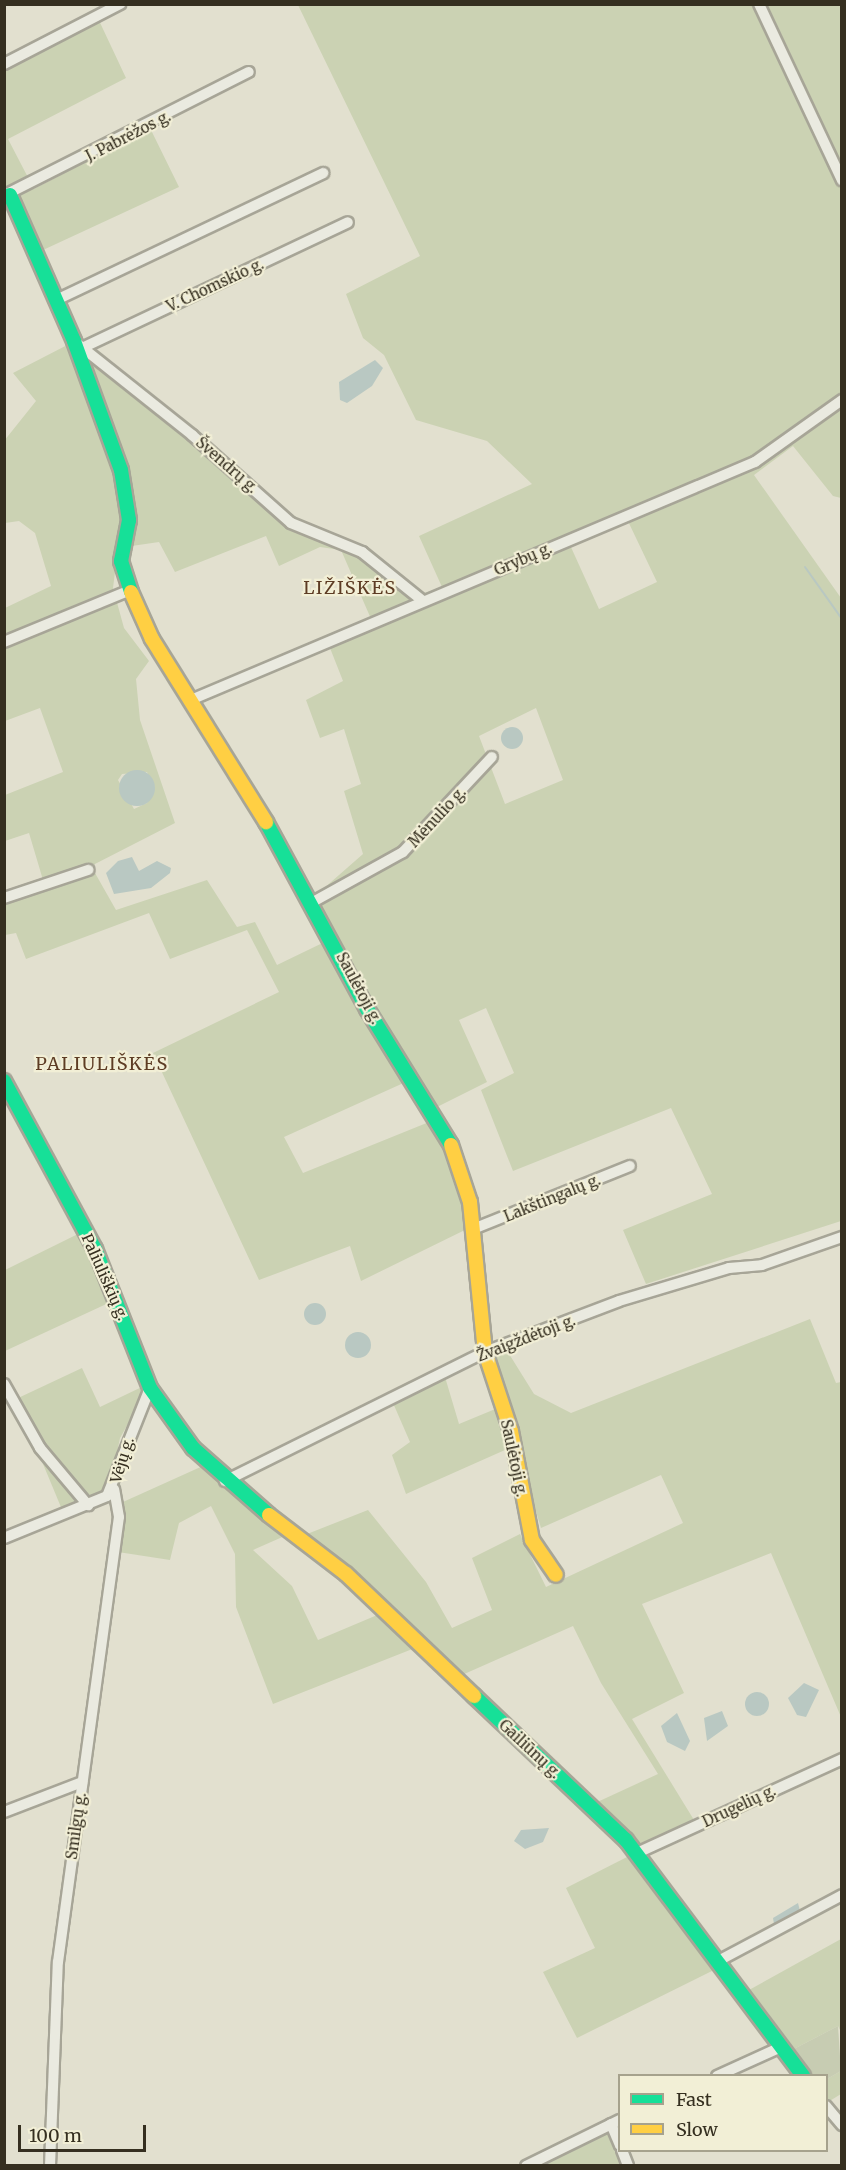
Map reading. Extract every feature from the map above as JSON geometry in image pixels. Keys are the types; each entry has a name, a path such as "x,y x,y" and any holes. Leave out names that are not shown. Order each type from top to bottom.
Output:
{"street":[{"path":"4,64 120,4"},
{"path":"759,4 842,180"},
{"name":"J. Pabrėžos g.","path":"7,195 249,72"},
{"path":"56,300 323,173"},
{"name":"Švendrų g.","path":"7,195 78,344 192,435 291,523 380,562 423,601"},
{"name":"V. Chomskio g.","path":"78,344 348,222"},
{"name":"Saulėtoji g.","path":"78,344 128,498 121,561 130,590 153,639 193,699 311,903 367,1009 451,1144 465,1181 473,1229 475,1291 485,1352 511,1431 532,1540 556,1575"},
{"name":"Grybų g.","path":"193,699 755,462 842,400"},
{"path":"4,642 130,590"},
{"name":"Mėnulio g.","path":"311,903 404,852 492,757"},
{"path":"4,898 88,870"},
{"name":"Paliuliškių g.","path":"4,1082 95,1249 150,1388 211,1466"},
{"name":"Lakštingalų g.","path":"473,1229 630,1166"},
{"name":"Žvaigždėtoji g.","path":"225,1480 485,1352 619,1302 729,1268 762,1266 842,1237"},
{"path":"4,1384 40,1448 88,1505"},
{"name":"Vėjų g.","path":"4,1538 88,1505 114,1489 124,1443 150,1388"},
{"name":"Gailiūnų g.","path":"211,1466 225,1480 346,1574 637,1853 720,1960 801,2074"},
{"name":"Smilgų g.","path":"50,2166 58,1962 119,1517 114,1489"},
{"name":"Drugelių g.","path":"637,1853 842,1759"},
{"path":"4,1812 82,1782"},
{"path":"720,1960 842,1895"},
{"path":"721,2074 781,2047"},
{"path":"828,2108 842,2125"},
{"path":"526,2166 615,2122"},
{"path":"622,2152 628,2166"}],"green space":[{"path":"298,5 841,5 841,498 833,496 793,446 754,475 841,598 841,1221 646,1284 623,1230 712,1194 671,1108 513,1171 481,1090 514,1073 486,1008 459,1020 487,1082 437,1107 419,1076 284,1137 303,1173 434,1120 456,1167 471,1227 361,1281 350,1246 259,1280 153,1053 279,992 247,930 170,959 149,913 26,959 16,933 5,935 5,894 43,880 29,833 5,841 5,795 63,772 40,708 5,721 5,608 51,586 35,533 19,521 5,523 4,441 36,401 13,373 73,342 5,184 5,57 95,12 126,78 8,139 34,189 150,128 179,187 43,250 80,338 200,433 297,523 377,555 422,594 442,587 419,536 532,484 487,441 416,420 384,355 363,338 346,294 420,256","holes":["626,517 657,582 599,609 570,545","266,536 279,566 320,547 341,550 375,628 330,648 343,681 306,700 320,738 344,729 361,784 344,791 363,854 315,896 337,936 277,965 255,922 237,927 207,880 116,910 91,866 175,823 140,720 136,679 149,661 124,628 113,588 118,548 159,542 175,572","536,708 563,780 505,804 479,736","147,772 153,787 147,803 134,809 118,780 122,774"]},
{"path":"82,1232 115,1300 5,1351 5,1270"},
{"path":"810,1319 836,1383 841,1382 841,1717 771,1553 642,1604 684,1693 632,1719 694,1820 636,1846 593,1804 658,1774 601,1683 573,1626 462,1675 302,1536 368,1510 426,1582 452,1628 492,1610 472,1558 520,1534 546,1587 683,1523 661,1475 541,1528 516,1445 406,1494 392,1455 410,1442 393,1403 445,1377 459,1424 505,1405 490,1355 506,1349 534,1394 571,1413"},
{"path":"82,1368 100,1407 146,1385 147,1390 120,1438 110,1487 63,1512 16,1399"},
{"path":"205,1465 287,1535 253,1550 292,1586 318,1640 382,1613 420,1646 273,1704 236,1607 235,1554 211,1506 179,1523 170,1560 118,1552 123,1502"},
{"path":"631,1855 720,1967 577,2038 543,1972 595,1948 566,1888"},
{"path":"841,1939 841,2032 838,2026 788,2052 749,1990"},
{"path":"838,2026 841,2071 828,2078 828,2074 805,2074 788,2052"},
{"path":"841,2071 841,2094 828,2102 828,2078"},
{"path":"606,2131 625,2166 518,2166 536,2157"}],"shaded area":[{"path":"375,360 383,368 372,386 347,403 340,400 339,382"},
{"path":"512,727 520,730 523,738 520,746 512,749 504,746 501,738 504,730"},
{"path":"137,770 150,775 155,788 150,801 137,806 124,801 119,788 124,775"},
{"path":"132,857 139,871 157,861 171,868 170,873 151,888 114,894 106,873 118,861"},
{"path":"315,1303 323,1306 326,1314 323,1322 315,1325 307,1322 304,1314 307,1306"},
{"path":"358,1332 367,1336 371,1345 367,1354 358,1358 349,1354 345,1345 349,1336"},
{"path":"804,1683 819,1690 806,1717 797,1715 788,1698"},
{"path":"757,1692 766,1695 769,1704 766,1713 757,1716 748,1713 745,1704 748,1695"},
{"path":"722,1711 728,1726 707,1741 704,1718"},
{"path":"677,1713 690,1741 685,1751 667,1742 661,1726"},
{"path":"549,1828 543,1842 525,1849 514,1841 521,1830"},
{"path":"798,1903 800,1911 774,1924 773,1918"}],"waterway":[{"path":"805,567 842,619"}],"traffic: fast":[{"path":"10,195 74,341 121,470 129,520 121,561 131,592"},
{"path":"266,822 367,1009 451,1145"},
{"path":"4,1081 95,1249 150,1388 193,1448 269,1515"},
{"path":"474,1696 626,1840 802,2074"}],"traffic: slow":[{"path":"131,592 152,639 266,822"},
{"path":"451,1145 470,1202 485,1352 511,1431 532,1540 556,1575"},
{"path":"269,1515 346,1574 474,1696"}],"district":[{"name":"LIŽIŠKĖS","path":"350,588"},
{"name":"PALIULIŠKĖS","path":"102,1064"}]}
